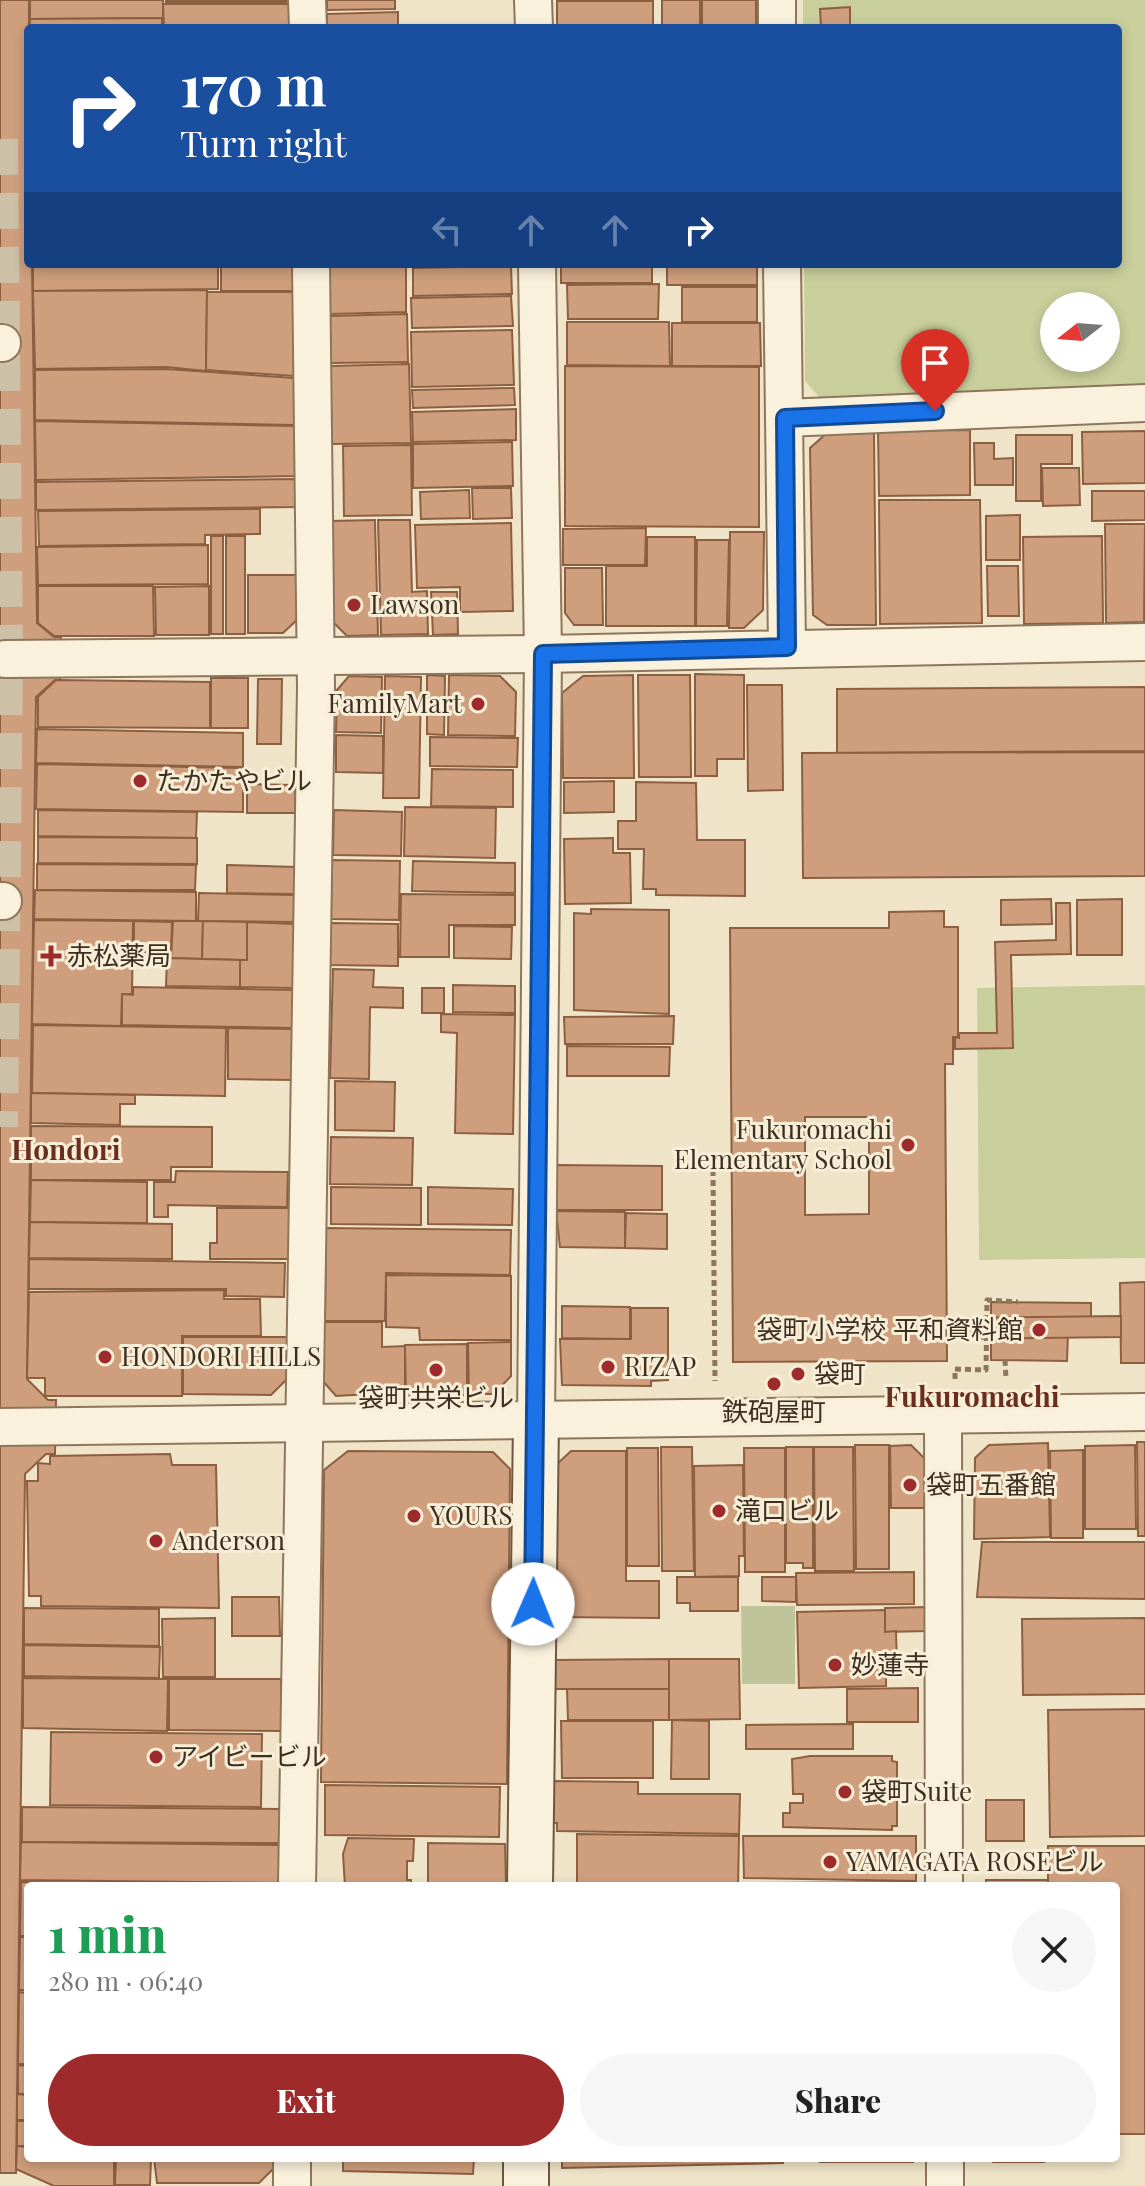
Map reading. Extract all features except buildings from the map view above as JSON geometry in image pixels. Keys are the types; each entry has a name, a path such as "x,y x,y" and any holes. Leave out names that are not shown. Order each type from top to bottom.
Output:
{"street":[{"path":"307,0 308,24"},
{"path":"533,0 534,24"},
{"path":"777,0 777,24"},
{"path":"297,1882 315,656 311,268"},
{"path":"530,1882 543,654 537,268"},
{"path":"782,268 787,647"},
{"path":"785,418 1145,403"},
{"path":"5,659 543,654 1145,642"},
{"path":"0,1427 715,1418 949,1404 1145,1412"},
{"path":"944,1882 949,1404"},
{"path":"292,2162 292,2186"},
{"path":"526,2162 526,2186"},
{"path":"945,2162 945,2186"}],"path":[{"path":"713,1170 715,1418"},
{"path":"949,1404 955,1369 986,1370 987,1300 1018,1302"},
{"path":"1005,1360 1006,1372"}],"green space":[{"path":"803,0 1145,0 1145,383 820,398 805,381 804,268 1122,268 1122,24 803,24"},
{"path":"1145,985 1145,1258 979,1260 977,988"},
{"path":"741,1606 795,1606 795,1684 742,1684"}],"tunnel":[{"path":"0,139 5,659 0,1127"}],"place":[{"name":"Lawson","path":"354,605"},
{"name":"FamilyMart","path":"478,704"},
{"name":"たかたやビル","path":"140,781"},
{"name":"赤松薬局","path":"51,956"},
{"name":"Fukuromachi Elementary School","path":"908,1145"},
{"name":"袋町小学校 平和資料館","path":"1039,1330"},
{"name":"HONDORI HILLS","path":"105,1357"},
{"name":"RIZAP","path":"608,1367"},
{"name":"袋町共栄ビル","path":"436,1370"},
{"name":"袋町","path":"798,1374"},
{"name":"鉄砲屋町","path":"774,1384"},
{"name":"袋町五番館","path":"910,1485"},
{"name":"滝口ビル","path":"719,1511"},
{"name":"YOURS","path":"414,1516"},
{"name":"Anderson","path":"156,1541"},
{"name":"妙蓮寺","path":"835,1665"},
{"name":"アイビービル","path":"156,1757"},
{"name":"袋町Suite","path":"845,1792"},
{"name":"YAMAGATA ROSEビル","path":"830,1862"}],"district":[{"name":"Hondori","path":"66,1150"},
{"name":"Fukuromachi","path":"972,1397"}],"route":[{"path":"533,1604 543,654 787,647 785,418 935,411"}]}
